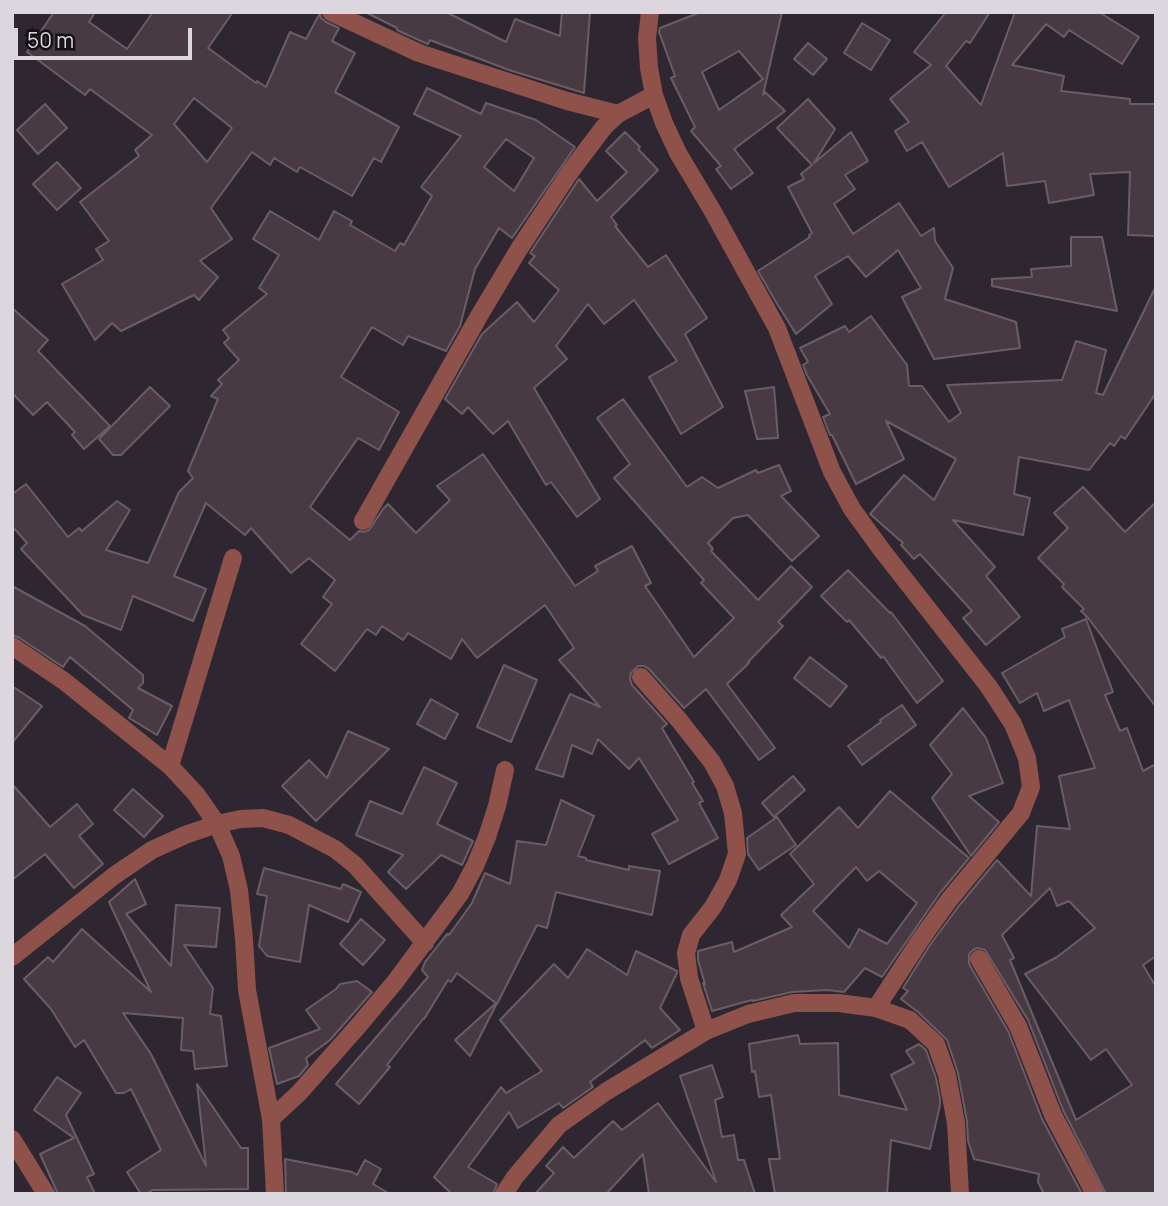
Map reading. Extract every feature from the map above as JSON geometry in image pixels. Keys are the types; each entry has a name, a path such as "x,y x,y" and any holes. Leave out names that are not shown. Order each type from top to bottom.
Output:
{"street":[{"path":"331,12 419,53 567,101 618,114"},
{"path":"650,12 647,38 649,68 654,95 664,123 678,153 777,328 832,472 847,500 881,549 989,687 1013,724 1027,758 1031,787 1021,813 949,900 876,1008"},
{"path":"363,521 519,249 570,172 604,127 618,114 654,95"},
{"path":"170,766 233,558"},
{"path":"12,646 64,681 170,766 196,794 217,824 231,856 239,890 247,990 271,1119 275,1194"},
{"path":"641,677 712,762 725,786 733,813 737,854 729,880 713,907 691,935 685,953 706,1031"},
{"path":"271,1119 328,1062 395,982 460,894 475,866 497,806 505,770"},
{"path":"12,957 104,883 152,849 217,824 263,818 289,825 335,849 355,865 425,943"},
{"path":"979,959 1018,1026 1053,1115 1095,1194"},
{"path":"504,1194 559,1125 607,1091 706,1031 748,1014 794,1003 839,1003 876,1008 910,1020 936,1044 947,1075 957,1123 960,1194"},
{"path":"12,1139 46,1194"}],"building":[{"path":"54,12 95,12 89,22 127,49 153,12 233,12 208,48 256,83 257,81 266,87 290,32 306,39 320,13 326,22 339,28 332,41 355,53 335,92 399,127 381,162 374,158 352,196 300,167 297,172 274,158 270,165 252,152 211,208 232,239 200,261 218,277 199,300 194,295 121,331 112,323 95,340 62,284 103,260 96,249 109,241 80,202 139,156 135,150 152,135 90,89 85,95 27,52","holes":["194,98 232,128 207,162 174,124"]},
{"path":"365,12 446,12 506,42 515,19 560,36 562,12 590,12 584,93 509,70 430,40 428,44"},
{"path":"701,12 782,12 763,95 765,92 785,111 734,149 753,173 731,189 716,169 721,166 691,131 695,127 671,78 675,76 659,32 660,28","holes":["739,51 763,79 719,110 702,72"]},
{"path":"946,12 990,12 970,43 966,41 946,66 981,105 1015,12 1099,12 1139,37 1122,64 1069,30 1064,37 1046,24 1012,65 1064,76 1061,91 1130,99 1130,104 1156,104 1156,236 1128,235 1130,172 1090,174 1094,195 1049,203 1045,181 1007,186 1003,153 949,187 922,142 907,151 895,131 909,122 890,99 931,65 914,52"},
{"path":"862,23 890,40 871,70 844,53"},
{"path":"808,43 827,59 813,75 794,59"},
{"path":"427,88 481,114 486,103 536,120 575,147 512,238 499,228 475,269 460,326 446,351 408,336 403,345 372,327 341,377 399,412 379,450 358,438 310,507 350,540 359,531 369,530 388,504 416,533 450,500 437,486 483,454 575,586 598,571 595,566 632,546 651,583 645,586 694,657 734,618 701,583 704,580 614,478 630,464 597,418 623,399 687,487 702,477 718,488 756,470 758,473 779,465 791,491 781,496 819,536 792,561 748,515 733,518 708,543 713,549 711,551 758,600 791,566 812,587 778,622 783,626 727,684 775,748 759,760 706,689 684,708 649,669 638,666 631,673 632,685 667,724 662,728 694,782 692,783 703,801 699,803 718,838 669,864 652,834 678,820 639,758 629,769 598,739 592,754 572,745 563,777 536,769 570,694 600,707 559,660 574,648 545,605 477,658 462,639 451,659 408,633 403,640 382,626 376,635 367,629 335,671 301,644 332,604 323,597 335,580 309,558 291,573 251,528 245,535 206,503 174,576 206,589 193,621 133,596 121,630 83,615 21,549 27,543 12,526 12,494 26,484 68,537 79,528 82,531 117,501 130,510 106,550 148,563 179,492 193,478 188,471 218,399 211,396 222,384 218,380 239,360 224,343 229,338 223,330 267,294 259,288 279,255 253,239 270,211 319,240 334,211 352,221 350,225 395,251 400,243 404,245 432,196 421,187 461,136 414,114","holes":["506,139 534,158 514,191 484,167"]},
{"path":"808,99 835,129 814,163 851,132 868,161 845,175 855,189 834,204 853,234 899,203 921,236 934,228 935,241 953,268 945,299 1016,322 1020,348 934,359 902,297 921,288 898,250 866,277 848,256 815,276 832,304 796,334 758,271 810,237 812,233 788,187 804,179 801,174 812,165 777,128"},
{"path":"45,104 67,128 38,154 17,130"},
{"path":"625,132 658,170 611,217 617,225 615,226 648,267 666,255 707,318 685,334 723,407 681,434 649,377 677,361 634,300 604,324 588,304 556,346 567,359 534,388 600,499 577,517 551,482 546,485 508,421 493,434 468,407 462,414 445,399 482,334 517,302 534,322 559,290 529,263 535,256 530,253 579,179 597,201 627,172 606,151"},
{"path":"57,162 81,188 57,210 33,184"},
{"path":"1071,237 1102,237 1117,311 992,286 992,279 1032,277 1031,269 1071,266"},
{"path":"1156,286 1156,393 1125,439 1121,436 1114,446 1110,443 1089,470 1019,457 1014,494 1030,498 1023,535 953,520 995,567 986,576 1020,617 986,645 963,618 972,611 920,554 914,559 901,545 903,543 870,514 904,475 934,500 956,459 886,421 904,459 856,484 830,435 823,417 830,414 807,375 803,365 808,362 800,348 845,326 849,332 871,316 907,365 909,386 922,386 949,422 961,413 947,385 1062,380 1076,341 1106,350 1096,393 1103,395"},
{"path":"12,308 48,340 38,351 110,426 84,449 72,435 75,432 47,402 33,415 12,393"},
{"path":"150,387 170,406 121,455 113,455 99,439"},
{"path":"774,387 778,438 757,439 745,391"},
{"path":"1083,487 1125,532 1156,502 1156,707 1081,611 1084,609 1038,558 1068,528 1054,513"},
{"path":"848,570 891,612 943,681 917,703 883,656 881,658 849,620 847,622 821,596"},
{"path":"12,586 85,626 143,675 143,683 138,688 172,706 157,735 129,718 133,710 70,657 63,667 12,635"},
{"path":"1086,619 1113,692 1105,695 1120,731 1127,728 1143,771 1156,764 1156,956 1143,965 1156,987 1156,1194 1106,1194 1063,1110 1028,1020 985,950 973,950 969,954 969,964 1008,1031 1042,1119 1082,1194 1044,1194 1038,1182 1039,1174 974,1159 968,1141 958,1073 947,1040 901,999 908,991 903,988 930,945 997,860 1031,896 1037,826 1070,829 1059,776 1095,768 1069,700 1044,711 1037,693 1020,703 1002,673 1065,637 1062,629","holes":["1050,888 1057,906 1069,901 1095,928 1057,957 1025,974 1091,1060 1106,1049 1132,1085 1076,1120 1010,960 1014,958 1002,935"]},
{"path":"810,657 847,686 830,707 794,678"},
{"path":"504,665 537,680 511,742 477,727"},
{"path":"12,686 42,706 12,743"},
{"path":"431,699 458,714 445,739 417,724"},
{"path":"902,705 916,725 862,765 848,746"},
{"path":"963,708 986,738 1003,783 969,796 999,822 971,856 932,798 952,774 930,745"},
{"path":"348,731 389,749 316,821 282,786 309,760 327,778"},
{"path":"424,767 457,783 437,824 473,841 462,865 441,855 406,889 388,872 403,855 356,835 370,801 402,814"},
{"path":"793,776 805,790 774,817 762,803"},
{"path":"12,784 50,827 77,804 93,824 79,836 103,864 74,888 45,854 12,880"},
{"path":"133,789 163,816 144,837 114,810"},
{"path":"890,791 969,858 940,893 882,977 865,968 844,992 792,992 712,1011 703,983 705,984 698,951 732,942 734,952 792,927 781,915 814,884 790,854 839,807 858,828","holes":["856,867 867,881 879,871 917,903 887,944 859,929 849,948 813,911"]},
{"path":"561,800 594,816 578,856 629,870 629,866 660,871 652,915 556,892 547,928 537,925 497,1004 457,973 451,982 448,980 424,1019 387,1065 390,1067 359,1104 336,1084 428,977 422,970 425,962 472,903 485,873 510,884 517,841 546,845"},
{"path":"777,817 796,845 759,870 748,854 747,838"},
{"path":"264,868 341,889 343,884 361,892 348,922 309,905 300,962 267,956 259,946 267,896 257,894"},
{"path":"135,879 146,904 126,914 171,966 176,905 220,908 216,947 184,945 213,988 210,1014 221,1016 227,1066 195,1069 193,1051 181,1050 183,1018 123,1013 151,1054 206,1166 197,1084 241,1148 248,1148 248,1189 152,1190 141,1194 127,1172 161,1150 131,1089 116,1093 84,1040 75,1047 51,1009 24,979 48,957 53,962 82,929 151,992 109,902"},
{"path":"361,919 385,940 363,965 340,944"},
{"path":"587,949 627,975 636,951 677,971 660,1008 680,1030 652,1048 645,1040 590,1082 593,1087 563,1108 559,1103 518,1128 509,1112 468,1167 497,1184 493,1194 452,1194 434,1177 501,1087 506,1093 542,1071 500,1020 554,964 568,978"},
{"path":"357,981 372,992 330,1040 306,1058 308,1065 299,1076 277,1084 269,1048 320,1029 306,1010 340,984"},
{"path":"496,1005 470,1056 455,1040"},
{"path":"798,1035 800,1044 838,1043 839,1095 907,1110 891,1075 914,1063 906,1051 919,1044 926,1050 940,1098 930,1149 891,1140 887,1194 775,1194 769,1159 780,1159 771,1095 759,1097 755,1071 752,1072 749,1044"},
{"path":"712,1065 723,1097 715,1100 722,1137 734,1135 738,1160 744,1160 755,1194 649,1194 643,1154 606,1194 535,1194 554,1173 546,1166 563,1147 574,1158 613,1121 622,1130 658,1103 716,1182 680,1076"},
{"path":"57,1077 81,1093 66,1115 94,1174 87,1177 95,1194 58,1194 40,1154 74,1138 34,1110"},
{"path":"285,1159 357,1175 365,1160 381,1169 373,1184 390,1194 286,1194"}]}
